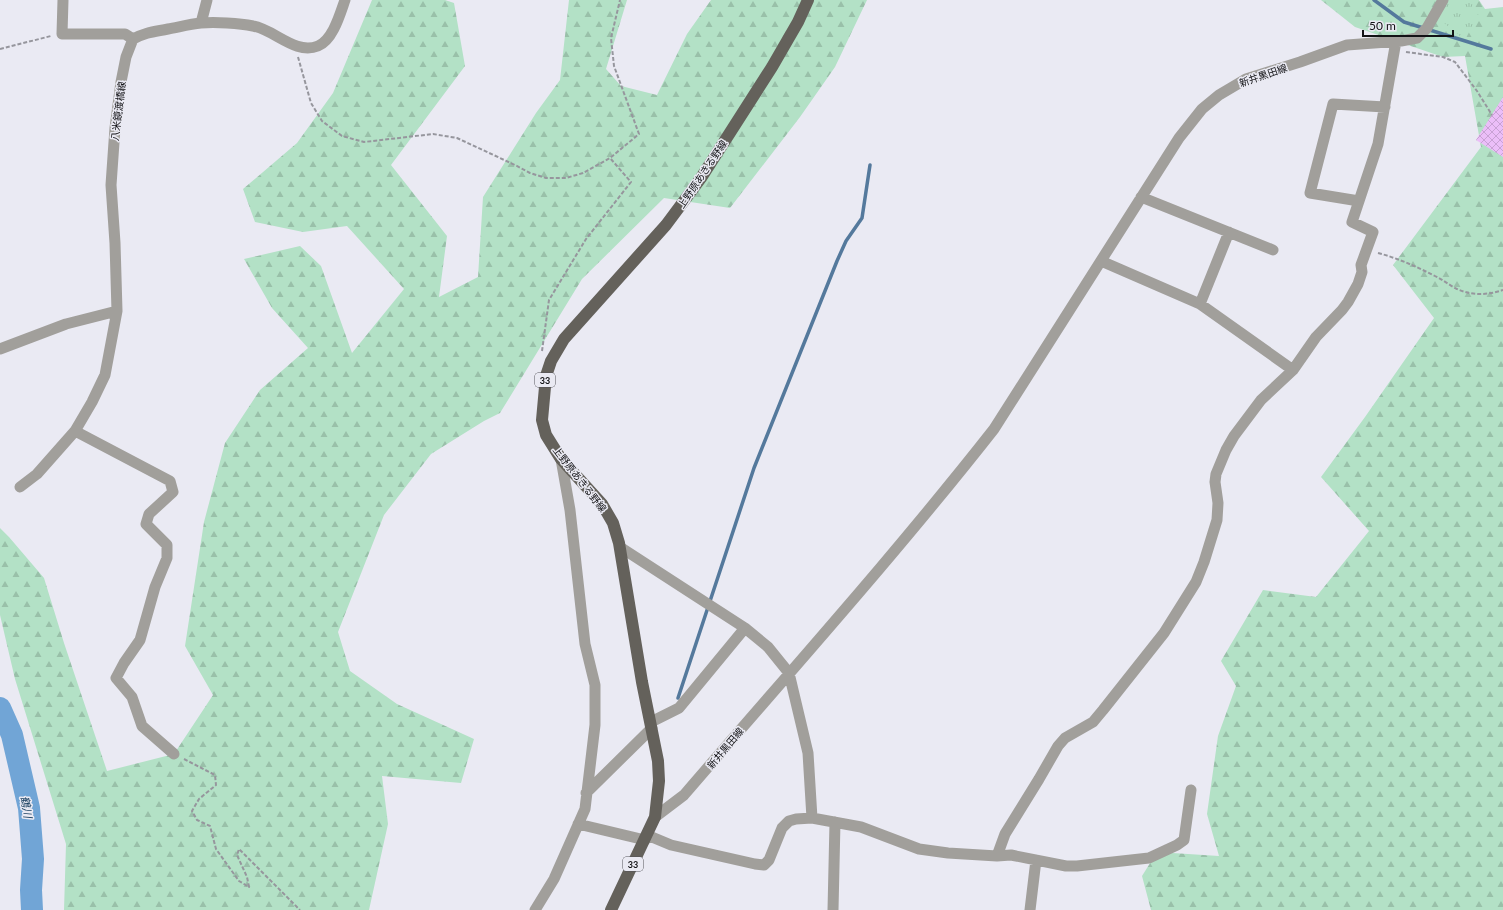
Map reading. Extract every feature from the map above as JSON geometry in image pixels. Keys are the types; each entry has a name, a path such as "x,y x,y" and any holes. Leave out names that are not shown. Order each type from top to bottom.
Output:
{"main road":[{"name":"上野原あきる野線","path":"611,910 655,817 659,781 658,761 642,682 620,547 613,524 602,504 561,459 546,435 542,420 546,376 551,361 564,340 666,225 701,178 772,67 798,22 808,0"}],"street":[{"path":"63,0 62,34 126,34 133,39 146,32 201,23 254,26 276,34 294,46 309,49 319,46 327,39 337,23 345,0"},
{"path":"201,23 207,0"},
{"name":"新井黒田線","path":"655,817 684,795 887,560 959,474 994,429 1186,127 1202,109 1227,89 1246,79 1347,45 1398,45 1412,40 1421,35 1427,28 1442,0"},
{"name":"八米鏡渡橋線","path":"20,487 37,474 74,431 92,402 105,376 117,311 115,243 111,185 115,128 123,69 133,39"},
{"path":"997,856 1005,834 1040,779 1058,746 1064,738 1092,722 1103,710 1164,633 1196,582 1217,520 1218,504 1215,482 1216,474 1226,450 1234,436 1261,400 1293,370 1316,338 1342,310 1358,284 1362,272 1361,265 1373,232 1352,222 1378,144 1398,45"},
{"path":"1359,201 1310,193 1333,104 1385,107"},
{"path":"1141,197 1272,250"},
{"path":"1200,304 1229,232"},
{"path":"1100,261 1200,304 1293,370"},
{"path":"0,349 66,324 117,311"},
{"path":"74,431 170,481 173,492 149,514 146,524 167,545 167,558 155,587 140,640 124,663 116,678 132,697 142,726 174,754"},
{"path":"535,910 554,879 585,809 595,725 595,686 585,644 570,510 561,459"},
{"path":"620,547 745,628 768,647 789,673 808,753 812,818"},
{"path":"586,793 651,725 679,708 745,628"},
{"path":"578,824 646,837 671,845 755,864 764,864 770,860 782,828 785,824 796,819 812,818 861,828 919,849 948,854 997,856 1011,855 1066,866 1077,866 1149,858 1177,845 1184,840 1191,790"},
{"path":"833,910 835,822"},
{"path":"1030,910 1036,860"}],"path":[{"path":"294,46 311,103 322,121 342,136 364,142 433,134 457,138 530,173 546,178 566,178 583,173 610,158 639,134 614,66 611,38 620,0"},
{"path":"0,49 62,34"},
{"path":"1398,45 1455,62 1477,91 1492,115"},
{"path":"542,354 549,300 586,238 631,182 610,158"},
{"path":"1367,250 1409,263 1458,290 1473,294 1492,294 1503,290"},
{"path":"174,754 215,775 216,785 199,799 192,811 197,820 210,826 216,849 238,881 249,887 247,877 237,855 239,849 300,910"}],"green space":[{"path":"372,0 445,0 454,3 465,66 391,165 447,236 439,297 478,277 483,197 536,113 560,80 569,0 627,0 606,69 621,86 657,95 687,34 711,0 867,0 835,67 800,117 730,208 664,198 582,279 500,413 484,421 431,454 384,515 338,632 350,671 397,704 474,739 461,783 382,776 388,824 369,910 64,910 66,844 15,679 0,615 0,528 44,578 107,771 174,754 213,695 185,646 204,522 225,443 260,390 308,348 272,308 244,259 300,246 321,266 352,353 404,289 347,226 303,232 255,222 243,189 297,143 333,93"},
{"path":"1321,0 1479,0 1485,9 1503,7 1503,910 1151,910 1142,876 1157,852 1219,856 1207,814 1218,736 1236,686 1221,661 1263,590 1316,597 1369,531 1321,477 1434,318 1393,265 1481,147 1465,56 1443,57 1355,27"},
{"path":"1441,0 1469,0 1479,13 1465,40 1433,14"}],"building":[{"path":"1503,97 1503,157 1476,140"}],"waterway":[{"path":"1374,0 1404,22 1491,49"},
{"path":"678,698 754,468 837,261 846,241 862,218 870,165"},
{"name":"鶴川","path":"0,708 12,735 29,808 33,859 31,890 32,910"}]}
